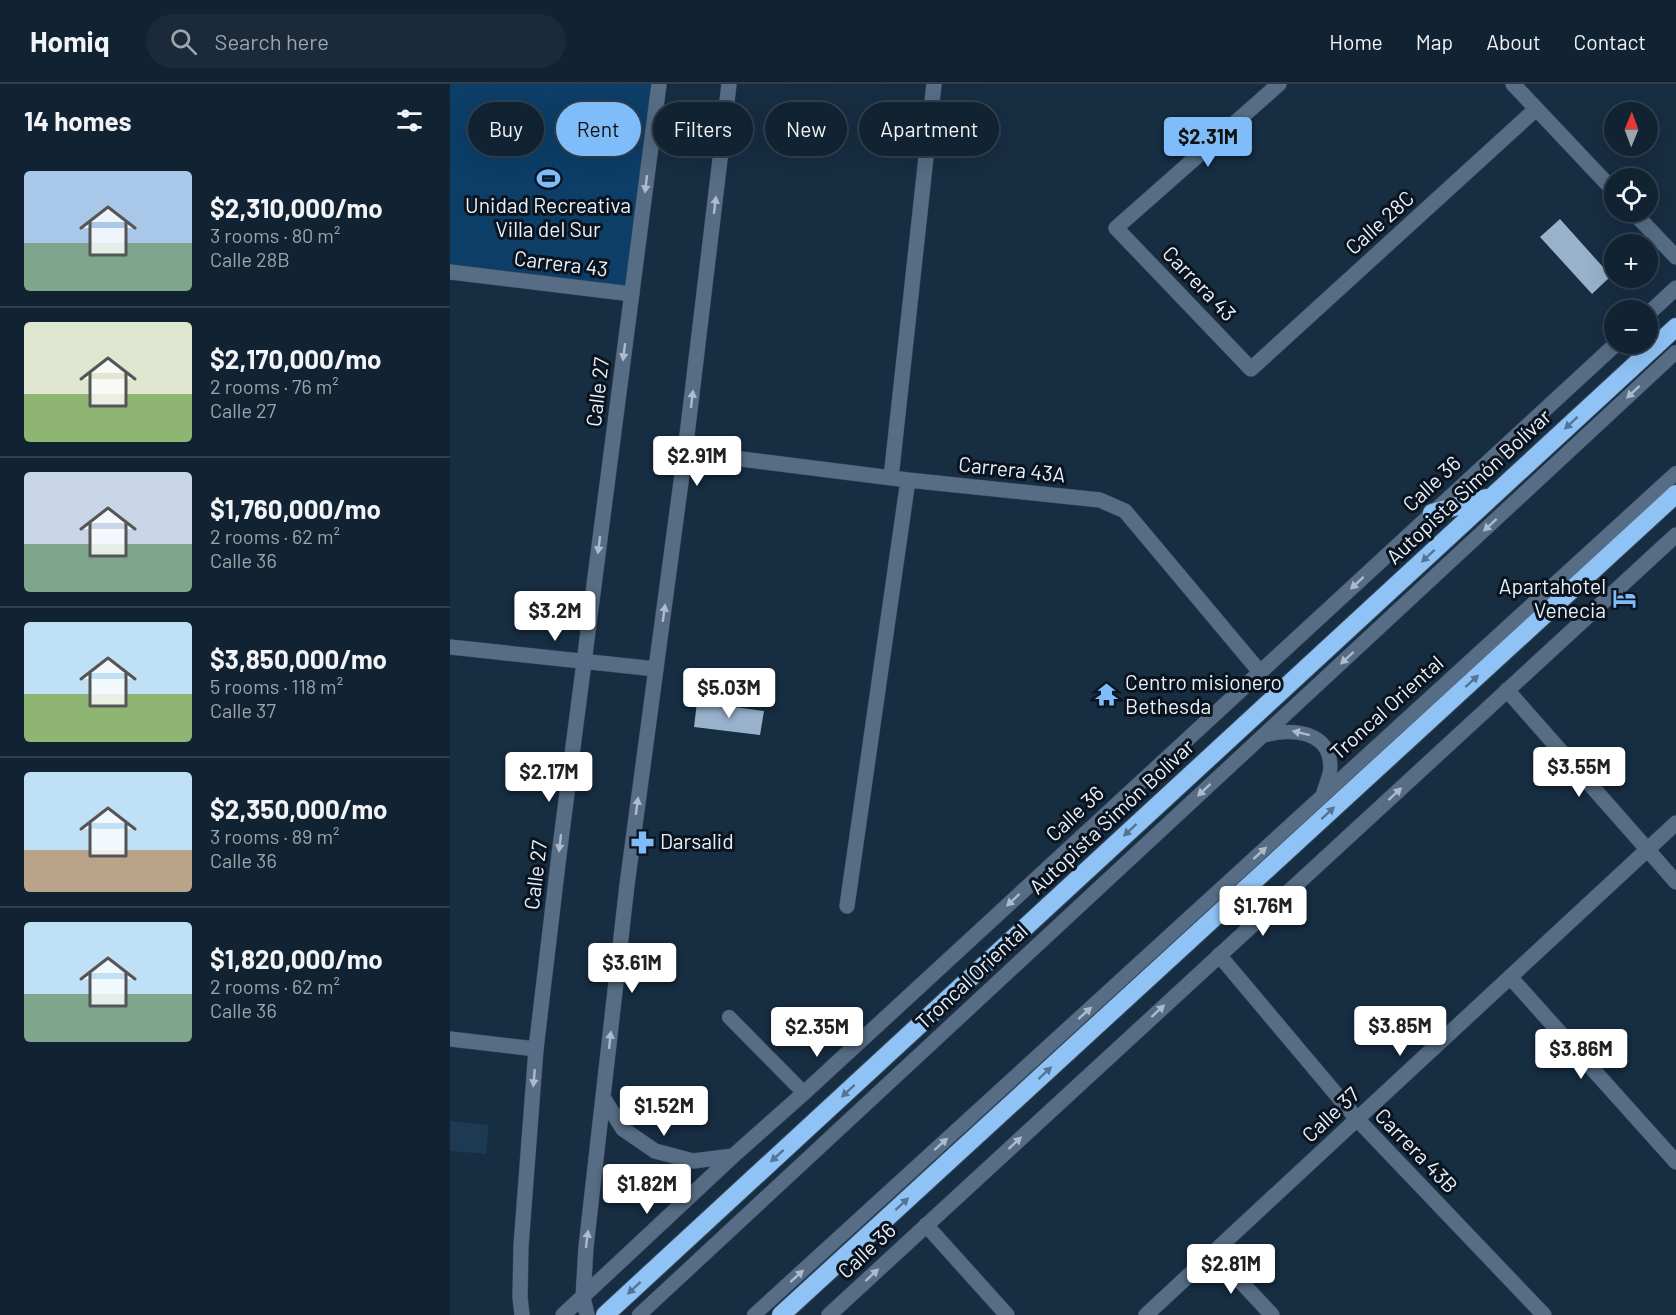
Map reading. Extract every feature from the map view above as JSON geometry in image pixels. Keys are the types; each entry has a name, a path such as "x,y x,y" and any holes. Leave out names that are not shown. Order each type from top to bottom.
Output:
{"highway":[{"name":"Autopista Simón Bolívar","path":"605,1315 1676,327"},
{"path":"781,1315 1676,494"},
{"path":"1432,513 1492,497"}],"street":[{"name":"Calle 27","path":"522,1315 521,1246 537,1049 584,661 659,84"},
{"path":"586,1315 583,1297 586,1247 627,885 685,452 729,84"},
{"path":"891,478 934,84"},
{"name":"Carrera 43","path":"1251,369 1116,228 1279,84"},
{"path":"1513,84 1604,180"},
{"name":"Calle 28C","path":"1251,369 1536,109"},
{"path":"1643,222 1676,257"},
{"name":"Carrera 43","path":"450,272 632,294"},
{"path":"1658,305 1676,288"},
{"name":"Calle 36","path":"563,1315 1605,354"},
{"name":"Carrera 43A","path":"685,452 908,480 1100,500 1125,510 1260,672"},
{"path":"847,906 908,480"},
{"name":"Calle 36","path":"828,1315 1676,535"},
{"path":"450,647 656,669"},
{"path":"1507,690 1676,882"},
{"name":"Calle 37","path":"1146,1315 1676,823"},
{"name":"Carrera 43B","path":"1219,956 1357,1119 1544,1315"},
{"path":"1510,977 1676,1162"},
{"path":"450,1039 537,1049"},
{"path":"604,1099 623,1129 655,1151 693,1161 733,1156"},
{"path":"926,1225 1007,1315"},
{"path":"1213,1252 1272,1315"}],"lane":[{"name":"Troncal Oriental","path":"639,1315 1676,352"},
{"name":"Troncal Oriental","path":"754,1315 1676,472"},
{"path":"1263,736 1296,731 1310,735 1322,744 1329,756 1330,771 1322,796"},
{"path":"729,1017 804,1093"}],"shaded area":[{"name":"Unidad Recreativa Villa del Sur","path":"450,84 659,84 657,102 653,102 653,131 632,294 450,272"},
{"path":"450,1121 489,1125 486,1154 450,1151"}],"building":[{"path":"1560,219 1604,268 1604,283 1592,294 1540,237"},
{"path":"697,702 764,711 760,735 694,727"}],"place":[{"name":"Unidad Recreativa Villa del Sur","path":"548,178"},
{"name":"Apartahotel Venecia","path":"1624,599"},
{"name":"Centro misionero Bethesda","path":"1107,695"},
{"name":"Darsalid","path":"642,842"}]}
